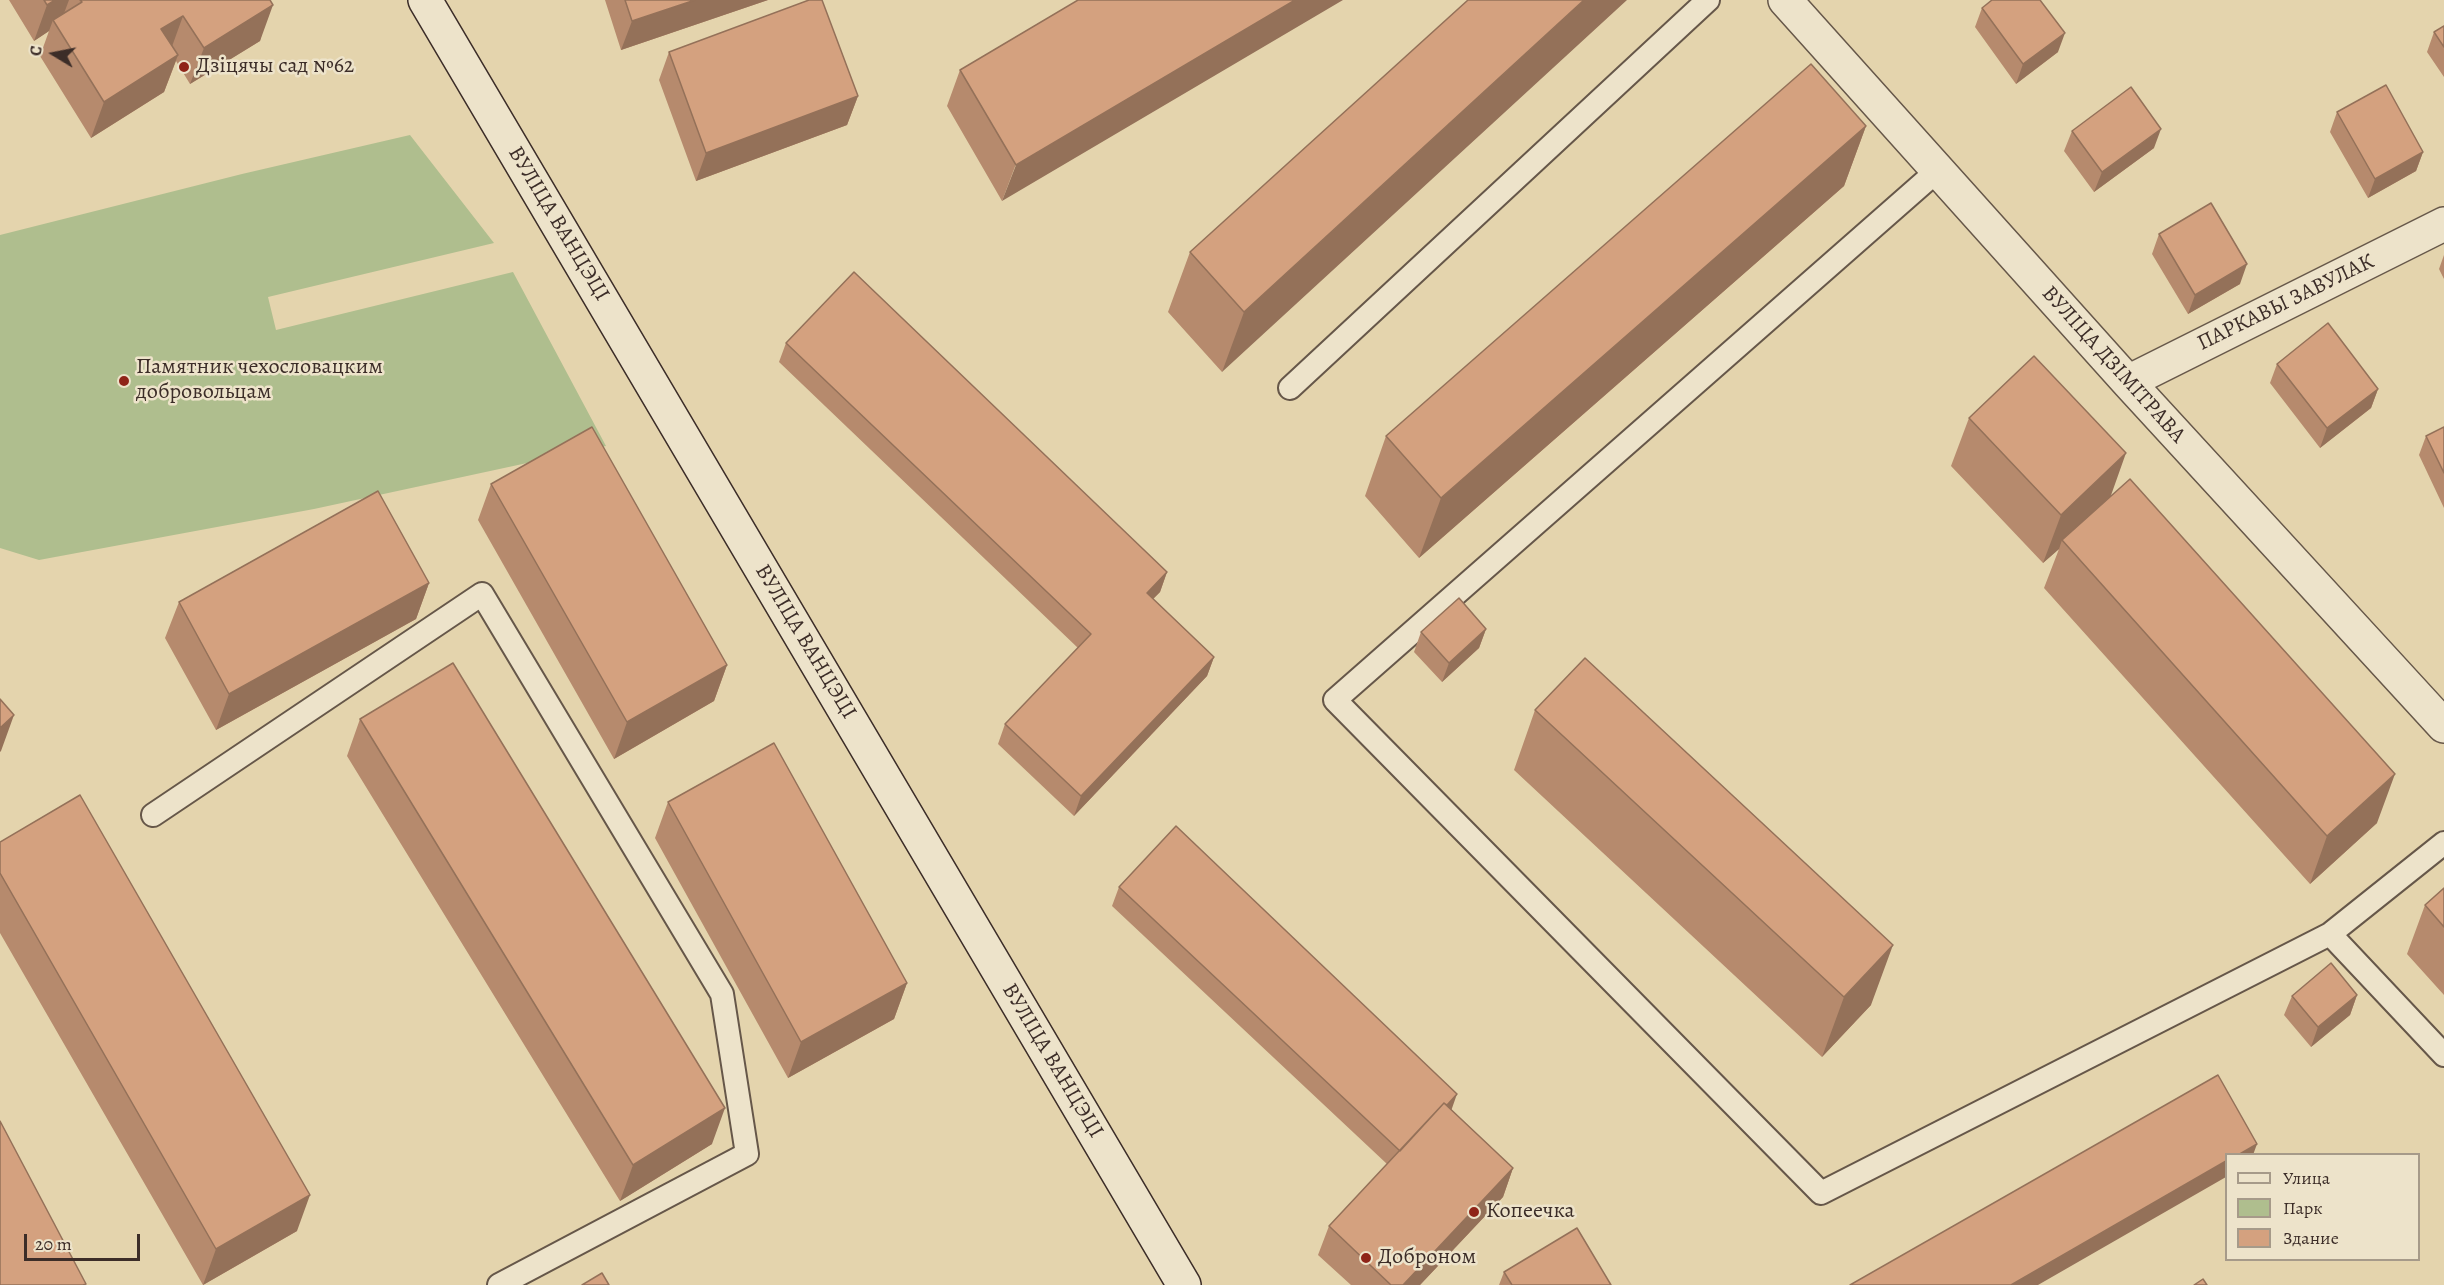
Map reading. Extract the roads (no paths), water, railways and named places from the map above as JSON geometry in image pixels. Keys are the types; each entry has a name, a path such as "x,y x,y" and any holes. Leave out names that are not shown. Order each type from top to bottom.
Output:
{"main road":[{"name":"ВУЛІЦА ВАНЦЭЦІ","path":"425,0 1184,1285"},
{"name":"ВУЛІЦА ДЗІМІТРАВА","path":"1785,0 2128,382 2444,726"},
{"name":"ПАРКАВЫ ЗАВУЛАК","path":"2128,382 2444,224"}],"lane":[{"path":"1290,388 1708,0"},
{"path":"1937,171 1335,700 1821,1194 2330,934 2444,843"},
{"path":"153,815 482,594 722,994 747,1154 498,1285"},
{"path":"2330,934 2444,1055"}],"place":[{"name":"Дзіцячы сад №62","path":"184,67"},
{"name":"Памятник чехословацким добровольцам","path":"124,381"},
{"name":"Копеечка","path":"1474,1212"},
{"name":"Доброном","path":"1366,1258"}]}
